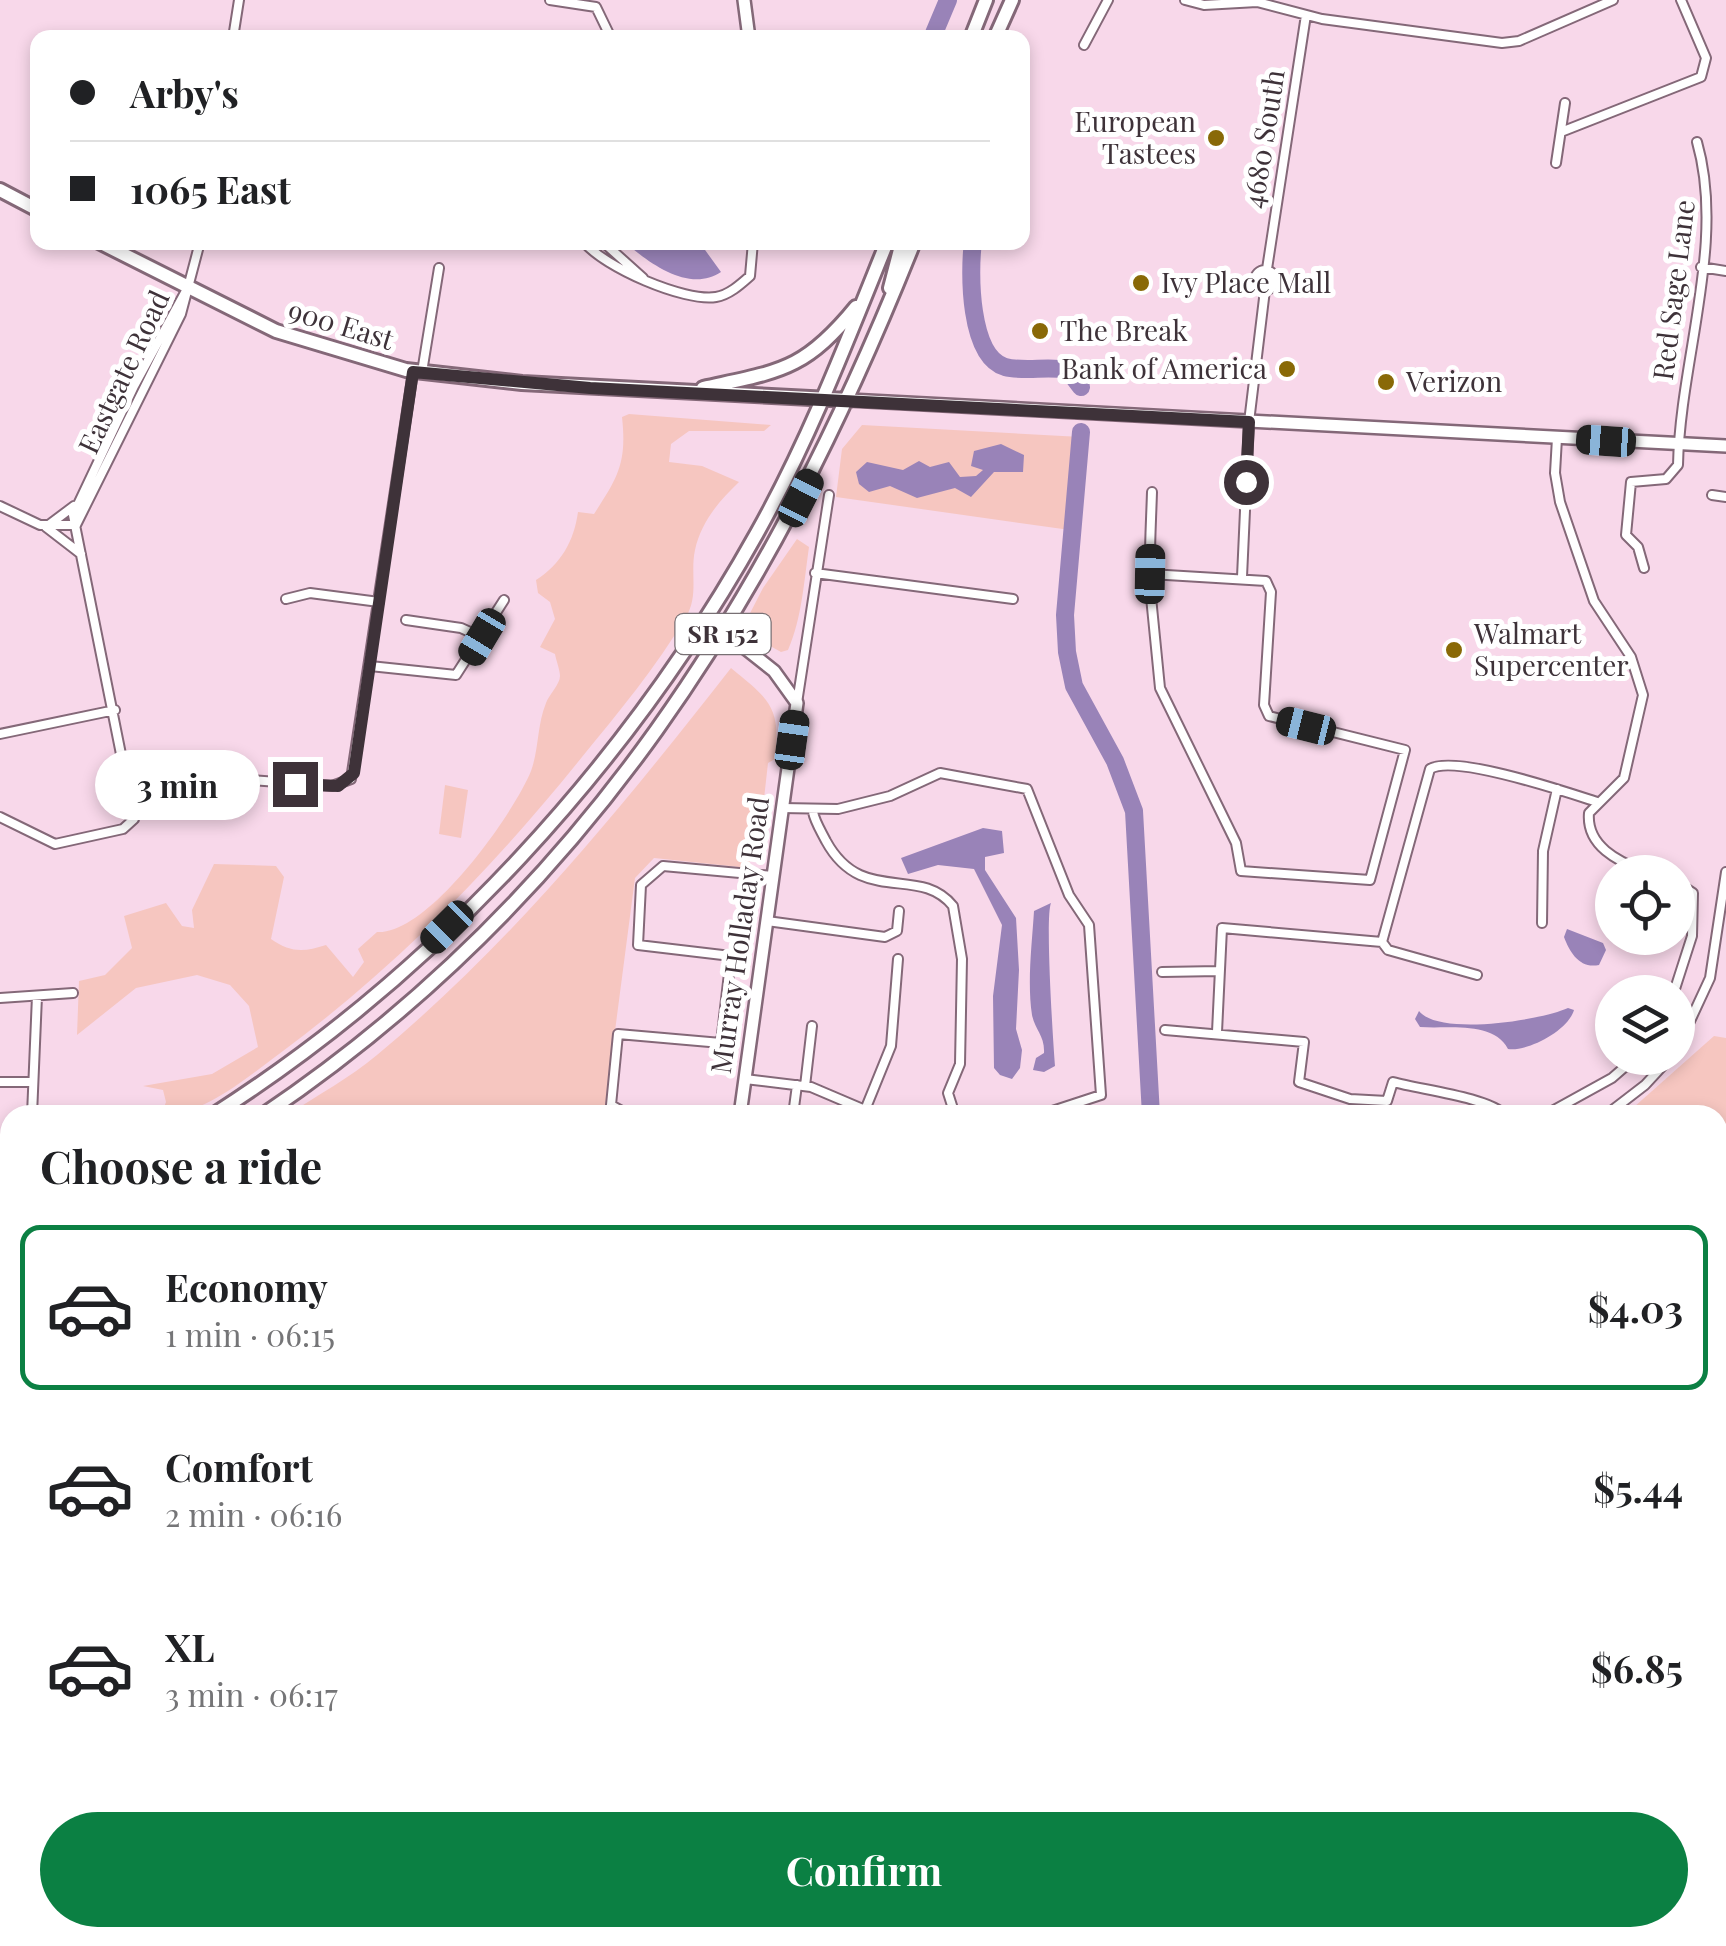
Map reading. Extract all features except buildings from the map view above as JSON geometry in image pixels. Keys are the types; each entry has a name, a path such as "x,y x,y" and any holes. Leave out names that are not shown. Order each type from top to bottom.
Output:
{"main road":[{"path":"744,0 748,30"},
{"path":"974,30 986,0"},
{"path":"999,30 1012,0"},
{"path":"0,190 30,206"},
{"name":"900 East","path":"114,250 187,290 309,344 418,372 686,392 1726,446"},
{"path":"824,399 884,250"},
{"path":"886,310 900,250"},
{"path":"849,400 911,250"},
{"path":"686,392 784,370 804,361 828,342 865,296"},
{"name":"SR 152","path":"227,1105 362,1007 486,889 601,762 707,618 759,530 824,399"},
{"name":"SR 152","path":"276,1105 394,1015 526,890 634,763 725,630 784,531 849,400"},
{"path":"707,618 774,671 797,703"},
{"name":"Murray Holladay Road","path":"741,1105 797,703"}],"street":[{"path":"234,30 239,0"},
{"path":"550,0 596,7 607,30"},
{"path":"1084,45 1108,0"},
{"path":"1185,0 1204,5 1257,2 1306,15 1502,43 1519,41 1613,0"},
{"path":"1561,132 1701,76 1706,58 1680,0"},
{"name":"4680 South","path":"1266,269 1306,15"},
{"path":"1556,163 1565,102"},
{"name":"Red Sage Lane","path":"1679,444 1709,188 1697,142"},
{"path":"187,290 198,250"},
{"path":"592,250 606,263 709,298 729,292 754,270 754,250"},
{"path":"613,250 644,278"},
{"path":"1702,267 1726,270"},
{"path":"182,775 332,786 351,778 418,372 440,268"},
{"name":"4680 South","path":"1264,290 1255,280 1266,269"},
{"name":"4680 South","path":"1242,577 1249,422 1264,290 1276,280 1266,269"},
{"name":"Eastgate Road","path":"46,527 75,505 187,290"},
{"name":"Eastgate Road","path":"76,526 182,314 187,290"},
{"path":"1557,438 1555,473 1560,502 1594,600 1631,658 1642,695 1624,778 1597,802 1588,822 1593,838 1614,855"},
{"path":"1644,568 1638,547 1626,535 1631,482 1666,479 1674,474 1679,444"},
{"path":"1150,574 1266,581 1271,592 1264,705 1269,716 1405,750 1370,880 1241,871 1236,843 1160,688 1150,574 1152,492"},
{"name":"Murray Holladay Road","path":"797,703 829,495"},
{"path":"1712,495 1726,497"},
{"path":"0,817 55,844 124,829 132,822 134,810 76,526 75,505"},
{"path":"0,506 46,527 82,554"},
{"path":"46,527 76,526"},
{"path":"815,573 1014,599"},
{"path":"286,599 310,593 379,602"},
{"path":"370,666 453,676 504,600"},
{"path":"406,620 461,628 482,637"},
{"path":"0,734 115,710"},
{"path":"1382,942 1430,768 1446,764 1597,802"},
{"path":"782,808 814,812 890,796 940,772 1027,789 1069,895 1089,925 1102,1095 1071,1105"},
{"path":"1542,923 1543,851 1557,789"},
{"path":"814,812 833,854 849,872 931,890 953,906 962,959 960,1064 948,1093 952,1105"},
{"path":"613,1105 618,1034 722,1044 731,956 638,945 641,884 664,866 773,876"},
{"path":"1695,1010 1710,978 1726,874"},
{"path":"767,921 885,937 897,931 900,911"},
{"path":"1216,1032 1222,928 1382,942 1388,950 1477,974"},
{"path":"866,1105 891,1046 898,960"},
{"path":"1162,972 1219,972"},
{"path":"0,998 73,994"},
{"path":"32,1105 37,996"},
{"path":"796,1105 812,1026"},
{"path":"1165,1030 1304,1042 1299,1082 1324,1091 1387,1101 1393,1082 1493,1105"},
{"path":"1563,1105 1615,1075"},
{"path":"1619,1105 1655,1075"},
{"path":"745,1079 833,1093 855,1105"},
{"path":"0,1082 33,1082"}],"shaded area":[{"path":"635,250 705,250 721,272 709,278 684,278"},
{"path":"629,414 771,425 764,431 689,431 671,444 669,462 702,466 739,482 718,504 702,530 694,559 690,609 674,636 548,798 402,952 238,1084 202,1105 165,1105 163,1090 143,1086 212,1074 258,1047 249,1006 230,985 197,975 136,988 77,1035 79,981 105,975 132,948 124,916 166,903 182,926 194,928 192,910 214,864 276,866 284,877 271,939 298,950 326,945 353,977 364,962 358,949 377,932 398,928 420,914 443,894 488,842 531,771 543,711 560,676 555,654 540,647 555,619 550,602 538,593 536,580 565,551 578,512 594,514 609,490 622,458 622,417"},
{"path":"862,425 1081,437 1070,530 836,497 842,449"},
{"path":"1001,444 1024,455 1023,472 994,472 971,497 955,488 917,498 890,486 869,492 859,484 856,472 867,462 903,470 919,461 930,467 949,462 960,477 976,476 983,470 971,466 974,451"},
{"path":"797,539 809,547 804,586 793,638 788,650 781,652 754,637 745,623 763,588"},
{"path":"731,668 770,706 776,727 775,759 768,763 758,852 751,853 749,868 654,858 635,878 605,1105 304,1105 367,1063 427,1012 520,920 649,771"},
{"path":"445,785 468,790 461,838 439,834"},
{"path":"983,828 1002,831 1004,853 985,857 985,870 1016,918 1016,1029 1022,1050 1020,1068 1012,1079 994,1068 993,996 1002,925 974,869 938,865 908,874 901,858"},
{"path":"1051,903 1049,954 1055,1066 1044,1072 1033,1070 1044,1047 1032,1015 1030,963 1034,911"},
{"path":"1567,929 1595,940 1595,955 1604,955 1599,965 1586,965 1577,959 1564,937"},
{"path":"1574,1010 1564,1025 1536,1044 1516,1049 1508,1049 1501,1040 1481,1030 1420,1027 1415,1019 1419,1011 1446,1023 1490,1024"},
{"path":"1714,1036 1726,1038 1726,1105 1636,1105 1670,1075 1695,1075 1695,1053"}],"waterway":[{"path":"935,30 948,0"},
{"path":"972,250 974,312 984,347 993,360 1012,368 1068,370 1081,387"},
{"path":"1081,432 1065,615 1067,652 1074,686 1115,761 1134,811 1150,1105"}],"place":[{"name":"European Tastees","path":"1216,138"},
{"name":"Ivy Place Mall","path":"1141,283"},
{"name":"The Break","path":"1040,331"},
{"name":"Bank of America","path":"1287,369"},
{"name":"Verizon","path":"1386,382"},
{"name":"Walmart Supercenter","path":"1454,650"}],"route":[{"path":"295,784 338,786 354,773 413,372 590,388 1249,422 1246,482"}]}
